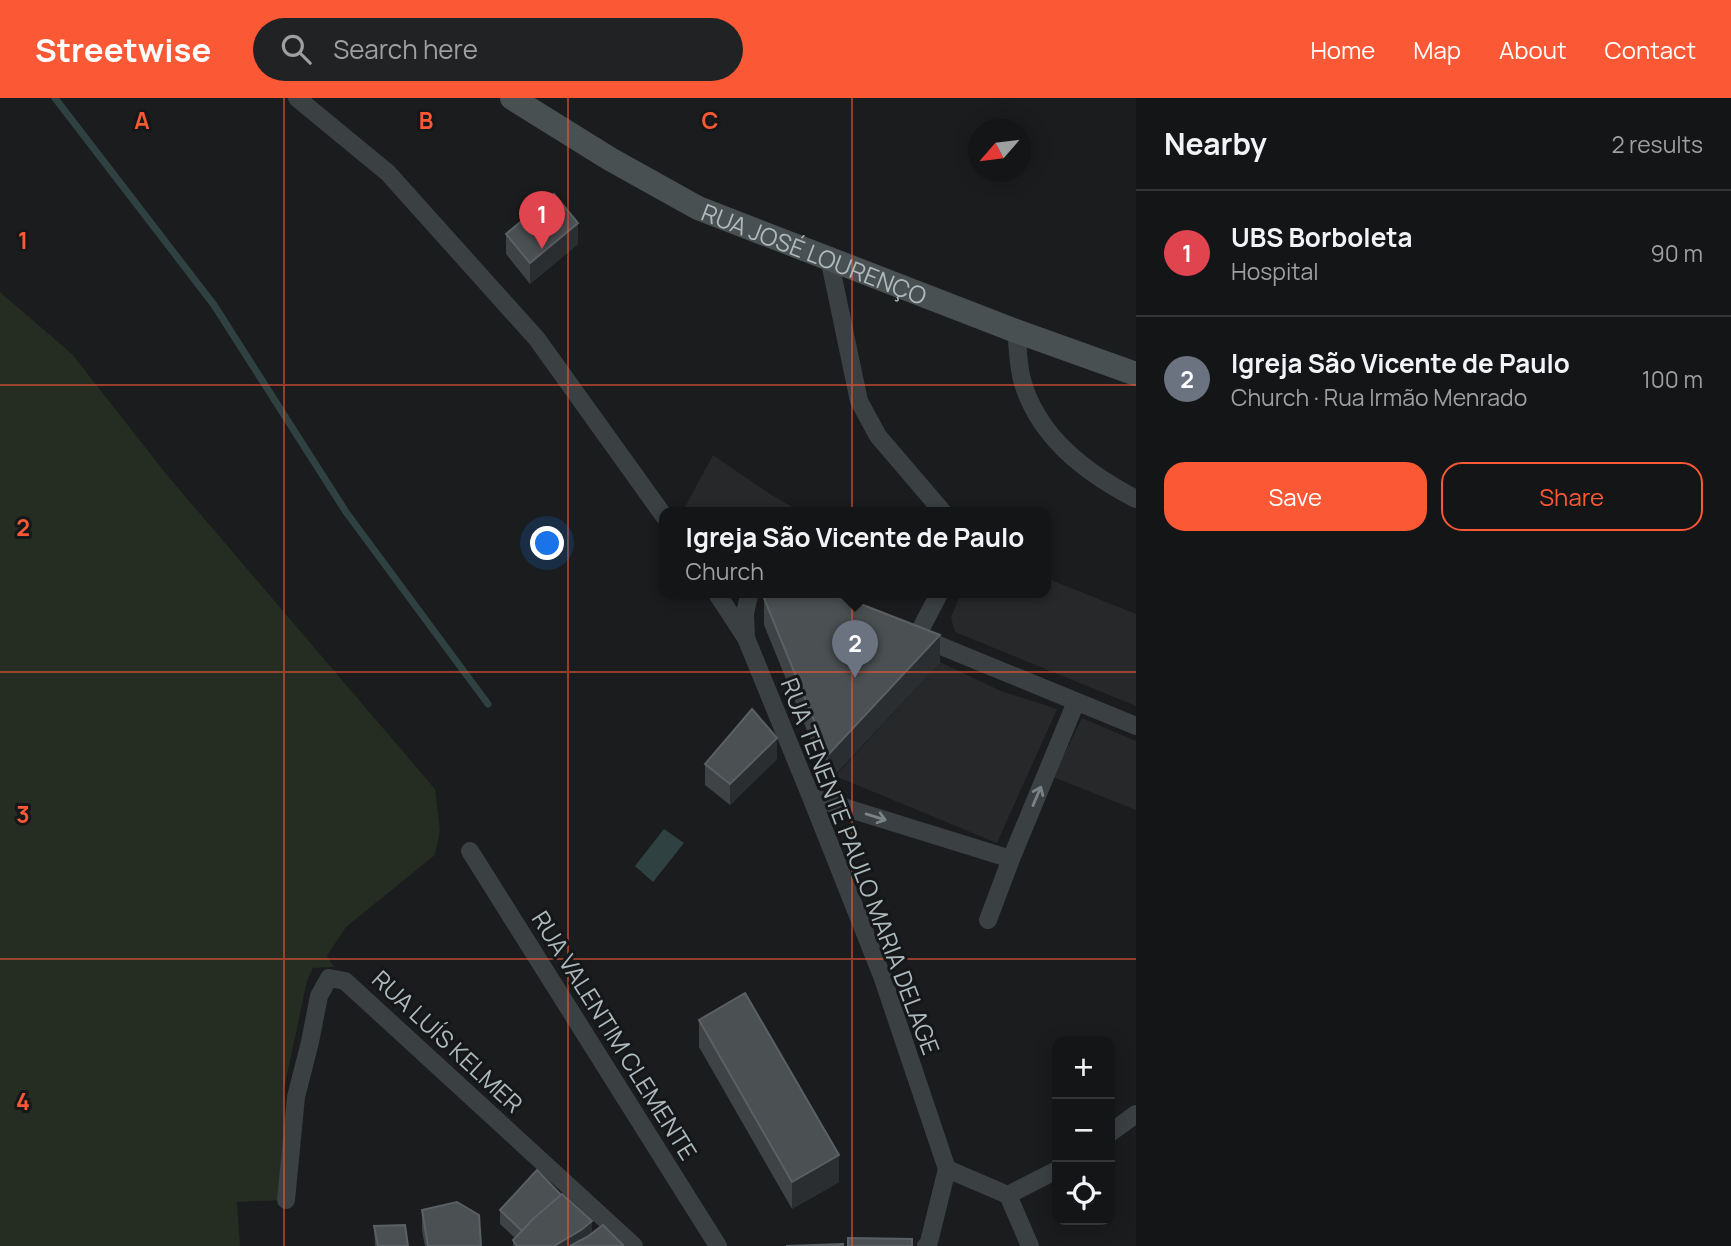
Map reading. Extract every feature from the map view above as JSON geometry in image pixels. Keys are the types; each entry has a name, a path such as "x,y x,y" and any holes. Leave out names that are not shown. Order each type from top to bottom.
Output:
{"street":[{"path":"296,98 388,173 537,339 659,509"},
{"name":"RUA JOSÉ LOURENÇO","path":"512,98 610,159 698,208 1016,331 1136,374"},
{"path":"829,258 859,401 878,436 939,507"},
{"path":"1016,331 1021,377 1029,402 1053,439 1094,475 1136,499"},
{"name":"RUA TENENTE PAULO MARIA DELAGE","path":"721,598 746,638 882,976 947,1169"},
{"path":"746,638 745,613 749,598"},
{"path":"936,598 910,633 1136,726"},
{"path":"988,920 1076,702"},
{"path":"811,797 1011,859"},
{"name":"RUA VALENTIM CLEMENTE","path":"470,851 718,1246"},
{"name":"RUA LUÍS KELMER","path":"286,1200 296,1097 319,996 330,978 345,981 634,1246"},
{"path":"1115,1129 1136,1114"},
{"path":"927,1246 947,1169 1008,1195 1030,1246"},
{"path":"1008,1195 1052,1173"}],"shaded area":[{"path":"0,292 72,354 167,475 435,789 440,830 435,855 346,927 327,956 334,967 313,968 307,981 284,1089 286,1200 237,1202 240,1246 0,1246"},
{"path":"713,455 792,507 685,507"},
{"path":"1051,580 1136,614 1136,706 955,632 951,618 959,598 1051,598"},
{"path":"940,662 1001,691 1057,709 997,843 835,776"},
{"path":"1082,718 1136,741 1136,810 1053,777"},
{"path":"664,829 684,843 653,882 635,866"}],"building":[{"path":"554,194 578,223 530,263 506,234"},
{"path":"764,598 845,598 940,635 828,755"},
{"path":"752,709 777,738 730,784 705,764"},
{"path":"745,993 839,1155 792,1182 699,1020"},
{"path":"537,1170 561,1195 522,1231 500,1210"},
{"path":"562,1194 592,1221 554,1246 517,1246 513,1240"},
{"path":"457,1202 479,1215 481,1246 428,1246 422,1210"},
{"path":"405,1225 408,1246 378,1246 374,1226"},
{"path":"603,1225 622,1246 570,1246 587,1237"},
{"path":"848,1238 912,1239 912,1246 848,1246"},
{"path":"843,1244 843,1246 786,1246"}],"waterway":[{"path":"55,98 214,305 346,512 488,704"}],"place":[{"name":"UBS Borboleta","path":"542,249"},
{"name":"Igreja São Vicente de Paulo","path":"855,678"}]}
